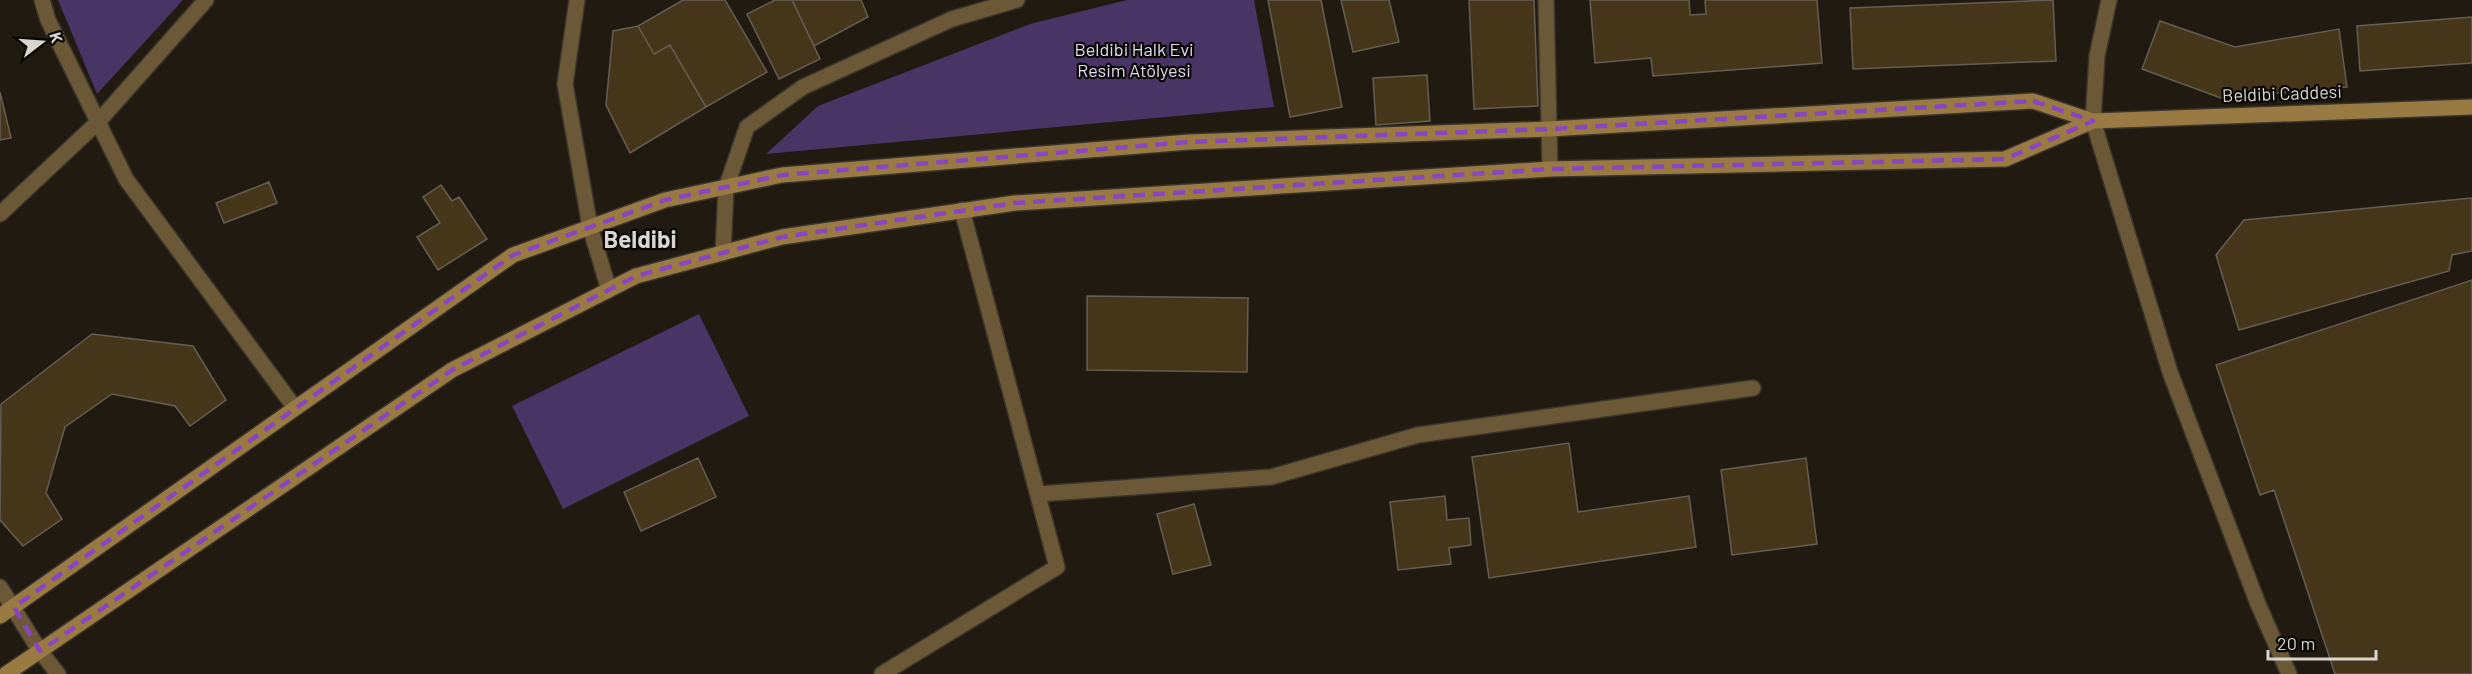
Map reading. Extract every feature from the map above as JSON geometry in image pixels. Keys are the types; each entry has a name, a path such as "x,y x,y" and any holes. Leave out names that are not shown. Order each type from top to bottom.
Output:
{"street":[{"path":"42,0 48,20 126,179 295,408"},
{"path":"0,214 98,122 206,0"},
{"path":"577,0 565,84 590,227 609,290"},
{"path":"723,253 726,188 747,127 803,87 952,20 1017,0"},
{"path":"1546,0 1550,169"},
{"path":"2109,0 2097,56 2093,121 2170,372 2258,604 2289,674"},
{"path":"0,616 513,255 665,200 782,176 1189,142 1549,129 2033,101 2093,121"},
{"name":"Beldibi Caddesi","path":"2093,121 2472,107"},
{"path":"6,674 452,370 636,276 782,237 1015,203 1550,169 2005,159 2093,121"},
{"path":"882,674 1057,567 962,210"},
{"path":"1038,494 1271,477 1418,435 1753,388"},
{"path":"0,587 40,651 58,674"}],"highlighted area":[{"path":"2033,101 2093,121 2005,159 1550,169 1015,203 782,237 636,276 452,370 40,651 14,607 513,255 665,200 782,175 1189,142 1549,129"}],"green space":[{"path":"58,0 183,0 97,94"},
{"name":"Beldibi Halk Evi Resim Atölyesi","path":"1127,0 1254,0 1274,107 766,154 818,106 1030,24"},
{"path":"699,314 749,416 563,509 512,406"}],"building":[{"path":"683,0 725,0 767,72 706,107 670,45 654,54 638,26"},
{"path":"775,0 792,0 820,59 779,79 747,14"},
{"path":"792,0 861,0 868,17 814,46"},
{"path":"1268,0 1321,0 1342,107 1290,117"},
{"path":"1341,0 1389,0 1399,42 1353,52"},
{"path":"1469,0 1534,0 1538,106 1474,109"},
{"path":"1590,0 1689,0 1690,15 1706,14 1705,0 1817,0 1822,63 1653,76 1651,58 1595,63"},
{"path":"2053,0 2056,61 1853,69 1850,8"},
{"path":"2472,17 2472,63 2360,71 2357,26"},
{"path":"2160,21 2235,47 2339,29 2347,87 2221,98 2142,69"},
{"path":"638,26 654,54 670,45 706,107 630,153 606,105 613,31"},
{"path":"1427,75 1430,121 1376,125 1373,78"},
{"path":"0,92 11,138 0,140"},
{"path":"269,182 277,203 224,223 216,203"},
{"path":"441,185 452,201 459,197 487,239 438,270 417,237 440,223 423,197"},
{"path":"2472,198 2472,251 2452,255 2449,271 2239,330 2216,255 2244,220"},
{"path":"2472,280 2472,674 2335,674 2274,490 2260,495 2216,365"},
{"path":"1087,296 1248,298 1247,372 1087,370"},
{"path":"92,334 193,346 226,400 190,426 175,406 112,394 65,427 46,493 62,519 23,546 0,520 1,404"},
{"path":"1569,443 1578,512 1689,496 1696,547 1489,578 1472,457"},
{"path":"698,458 716,497 641,531 624,492"},
{"path":"1806,458 1817,544 1732,555 1721,470"},
{"path":"1445,496 1447,520 1469,518 1471,545 1449,548 1451,564 1398,570 1390,502"},
{"path":"1194,504 1211,565 1173,574 1157,514"}],"district":[{"name":"Beldibi","path":"640,240"}]}
